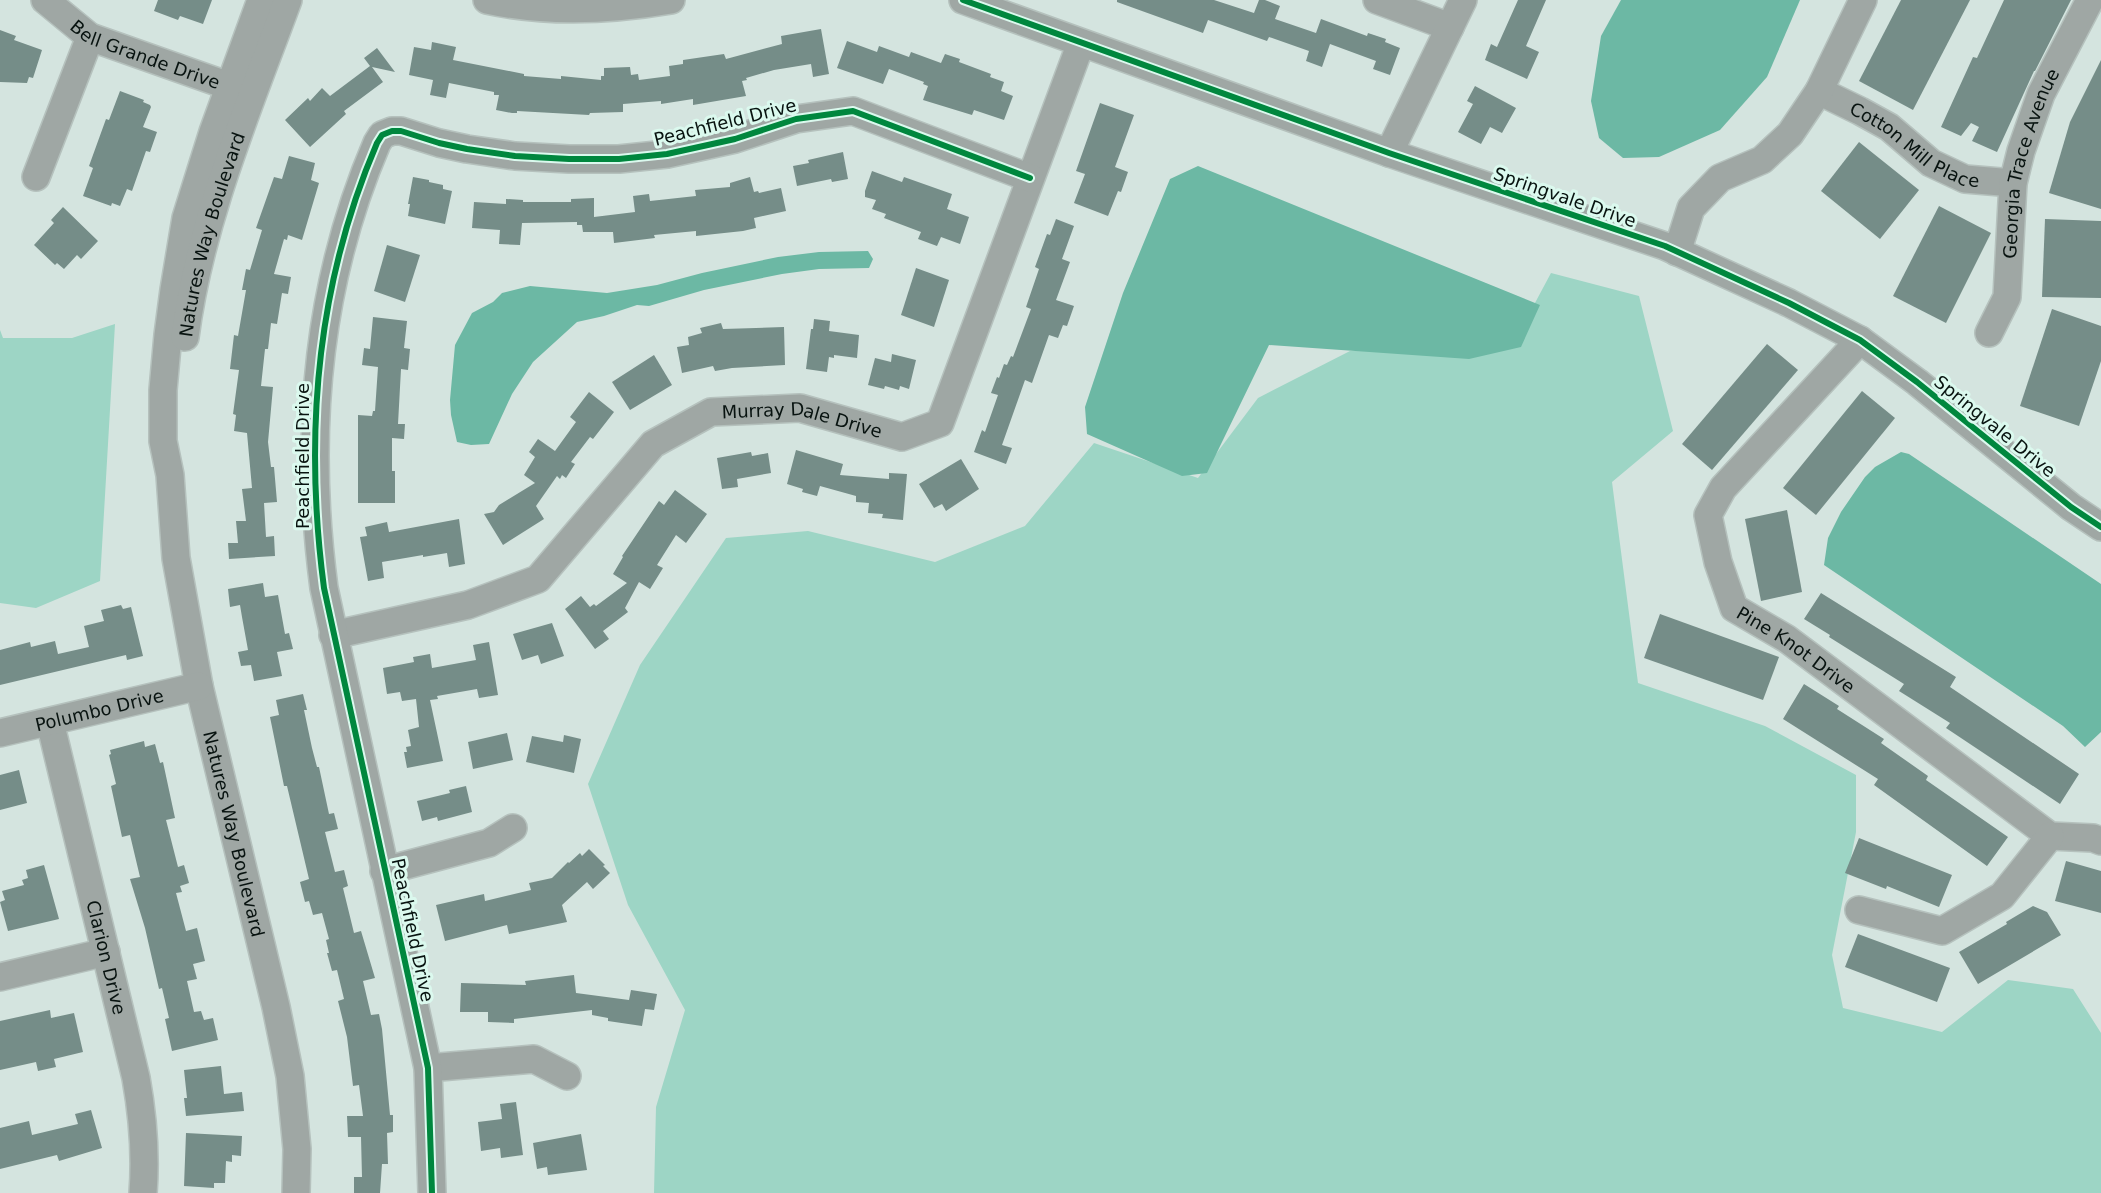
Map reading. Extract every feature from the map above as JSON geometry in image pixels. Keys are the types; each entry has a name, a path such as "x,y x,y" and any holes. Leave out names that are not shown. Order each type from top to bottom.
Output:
{"street":[{"name":"Bell Grande Drive","path":"45,0 90,37 241,90"},
{"name":"Natures Way Boulevard","path":"261,0 194,290 179,389 177,440 170,475 176,558 185,620 276,1007 290,1076 297,1149 296,1193"},
{"name":"Natures Way Boulevard","path":"241,90 288,0"},
{"path":"487,0 506,4 571,8 615,8 671,0"},
{"name":"Springvale Drive","path":"963,0 1389,153 1677,252 1790,303 1860,340 1917,382 2071,507 2101,527"},
{"path":"1377,0 1450,27"},
{"path":"1389,153 1463,0"},
{"path":"1677,252 1691,208 1720,178 1762,160 1790,134 1819,91 1863,0"},
{"name":"Georgia Trace Avenue","path":"1989,333 2007,297 2013,183 2021,151 2041,94 2090,0"},
{"path":"36,177 90,37"},
{"name":"Murray Dale Drive","path":"333,635 468,605 538,579 653,444 711,412 800,408 902,437 940,423 1081,43"},
{"name":"Cotton Mill Place","path":"1819,91 1889,127 1931,163 1956,175 1965,179 2013,183"},
{"name":"Peachfield Drive","path":"432,1193 428,1068 333,635 316,534 314,441 318,372 333,281 367,167 382,135 392,131 401,131 457,147 515,156 619,159 666,154 735,139 796,119 853,111 1030,178"},
{"name":"Pine Knot Drive","path":"1860,340 1723,488 1708,515 1718,562 1734,608 1787,639 2050,836"},
{"name":"Polumbo Drive","path":"0,733 199,686"},
{"name":"Clarion Drive","path":"50,722 136,1078 143,1121 145,1163 143,1193"},
{"path":"384,871 489,843 513,828"},
{"path":"1859,910 1942,932 2002,896 2050,836 2093,838 2101,841"},
{"path":"0,977 106,952"},
{"path":"428,1068 534,1059 567,1076"}],"shaded area":[{"path":"1621,0 1800,0 1767,77 1720,130 1659,157 1623,158 1599,138 1591,101 1601,36"},
{"path":"1198,166 1540,305 1521,347 1469,359 1269,345 1207,473 1182,476 1087,434 1085,407 1123,293 1170,179"},
{"path":"868,251 873,259 869,268 819,269 782,274 704,290 649,306 637,305 577,322 533,362 512,394 489,444 471,445 457,442 450,400 455,345 472,313 493,302 502,293 530,286 607,293 657,285 778,257 819,252"},
{"path":"1551,273 1639,296 1673,431 1612,482 1638,683 1765,726 1856,775 1856,832 1832,955 1843,1008 1942,1032 2008,980 2073,989 2101,1033 2101,1193 654,1193 656,1107 685,1010 628,905 588,784 640,665 726,538 808,531 935,562 1025,526 1094,443 1198,478 1258,398 1350,351 1512,346"},
{"path":"115,324 100,581 36,608 0,603 0,330 3,338 72,338"},
{"path":"1901,452 1909,454 2101,584 2101,732 2085,747 2063,726 1824,565 1828,538 1841,512 1865,477 1875,467"}],"building":[{"path":"158,0 212,0 203,24 180,16 178,20 154,11"},
{"path":"1117,0 1214,0 1254,13 1259,0 1265,0 1280,6 1275,19 1316,33 1321,19 1367,36 1368,33 1386,39 1385,42 1400,48 1390,75 1373,69 1376,61 1330,44 1322,67 1306,61 1309,51 1269,37 1267,41 1208,20 1203,33 1117,2"},
{"path":"1518,0 1546,0 1526,46 1539,52 1527,79 1485,60 1491,44 1497,47"},
{"path":"1901,0 1970,0 1913,110 1859,81"},
{"path":"2004,0 2071,0 2034,71 1997,152 1972,141 1979,127 1971,123 1961,136 1941,127 1973,57 1977,58"},
{"path":"821,29 829,74 813,77 811,64 774,70 742,81 746,96 693,105 693,99 661,104 661,101 623,104 623,112 590,113 589,115 517,111 517,113 512,113 496,110 499,95 494,95 494,92 449,83 446,98 430,95 433,80 409,75 414,47 431,50 432,42 456,47 453,60 524,74 524,76 561,79 561,76 601,80 601,76 604,76 604,68 630,67 631,75 638,74 639,80 670,76 669,66 683,64 683,60 724,54 726,59 782,44 781,36"},
{"path":"0,30 16,36 14,40 42,50 33,78 29,77 27,83 0,82"},
{"path":"847,41 877,52 879,46 909,57 911,52 941,63 945,54 991,74 990,77 1004,82 1001,91 1013,96 1004,120 974,110 972,115 923,100 928,86 923,84 924,82 889,69 883,84 837,68"},
{"path":"377,48 395,72 372,67 383,82 344,111 346,114 310,147 285,120 308,98 310,101 322,88 330,96 370,66 364,58"},
{"path":"2101,60 2101,209 2049,193 2070,122"},
{"path":"1475,86 1516,108 1502,133 1490,127 1481,144 1458,132 1473,104 1467,101"},
{"path":"120,91 144,100 143,102 150,105 143,127 157,132 150,152 146,151 132,191 127,189 120,206 112,203 111,206 83,196 93,168 89,166 106,119 109,120"},
{"path":"1100,103 1134,115 1115,167 1128,172 1121,192 1118,191 1108,216 1074,203 1085,174 1076,171"},
{"path":"1859,142 1919,190 1880,239 1821,191"},
{"path":"843,152 848,179 832,182 831,179 797,186 793,166"},
{"path":"289,156 315,163 311,180 319,183 302,240 288,235 287,240 284,239 274,274 291,277 288,294 282,293 277,324 271,323 268,349 265,349 261,386 273,387 268,442 271,467 274,467 277,502 264,503 266,537 274,536 275,556 229,559 228,543 238,543 236,521 246,521 242,489 252,488 247,433 234,431 236,415 233,414 239,370 230,369 234,335 238,336 246,290 242,290 246,269 250,270 262,230 256,228 274,177 282,179"},
{"path":"872,171 902,182 904,177 952,194 947,209 969,217 960,244 941,237 937,246 918,239 921,232 884,218 886,214 872,209 876,200 865,197 865,191"},
{"path":"413,177 443,185 443,189 452,191 445,224 408,216"},
{"path":"750,177 754,192 781,188 786,211 754,218 756,228 743,231 696,236 696,231 654,235 655,238 614,243 613,232 583,232 582,225 577,225 577,222 522,223 520,245 499,244 500,230 472,228 474,202 506,204 506,199 523,200 523,202 571,202 571,199 594,198 594,217 635,212 633,196 649,194 650,201 696,196 695,190 730,187 730,183"},
{"path":"1939,206 1991,233 1946,323 1893,296"},
{"path":"63,207 98,241 81,259 77,255 64,269 57,263 55,265 34,245 54,223 51,220"},
{"path":"1056,219 1074,226 1062,259 1070,262 1056,300 1074,306 1067,326 1063,325 1058,338 1049,335 1032,383 1025,380 1002,445 1012,448 1006,464 974,452 982,430 985,432 998,395 991,393 997,377 999,378 1004,364 1007,365 1011,356 1013,357 1031,309 1026,307 1039,269 1035,267 1047,234 1050,235"},
{"path":"2045,219 2101,221 2101,298 2042,297"},
{"path":"387,245 420,255 405,302 374,291"},
{"path":"916,268 949,280 934,327 901,315"},
{"path":"2052,309 2101,326 2101,361 2079,426 2020,406"},
{"path":"373,317 407,321 404,348 410,349 408,370 401,369 398,424 405,424 404,439 392,438 395,503 358,503 358,415 372,416 375,411 378,367 362,365 364,348 370,349"},
{"path":"814,319 830,321 829,331 859,335 857,358 834,355 834,358 829,357 827,372 806,369"},
{"path":"721,323 723,329 784,327 785,365 715,371 713,366 682,373 677,347 689,345 688,337 702,333 700,328"},
{"path":"1767,344 1798,370 1712,470 1682,444"},
{"path":"892,354 916,360 909,389 900,386 899,390 885,386 884,389 868,385 875,358 891,362"},
{"path":"654,355 672,385 630,410 612,382"},
{"path":"1862,391 1895,418 1816,515 1783,488"},
{"path":"589,392 614,412 593,439 590,437 571,462 575,464 566,478 562,475 560,479 557,476 536,506 544,519 503,545 484,514 494,512 499,505 535,483 524,475 535,457 529,452 538,439 555,451 576,422 570,417"},
{"path":"796,450 843,464 840,475 889,479 889,473 907,474 903,520 882,518 883,514 868,513 869,503 856,502 856,496 820,486 817,496 802,492 803,489 787,484"},
{"path":"751,452 752,456 768,453 771,473 737,479 738,487 722,489 717,458"},
{"path":"961,459 979,489 946,511 942,504 934,508 919,484"},
{"path":"675,490 707,514 686,543 676,535 657,565 663,568 650,589 639,582 625,608 628,612 603,631 609,639 595,649 565,609 581,596 590,607 594,604 596,606 627,583 613,574 622,556 659,501 664,505"},
{"path":"1787,510 1802,592 1761,601 1745,519"},
{"path":"459,519 465,564 449,567 447,553 382,562 384,578 368,581 360,537 367,536 365,527 387,522 389,532"},
{"path":"263,583 265,597 278,595 285,634 289,633 293,649 277,652 282,676 254,681 251,665 241,666 238,652 248,650 240,605 230,607 228,589"},
{"path":"1821,593 1956,677 1950,687 2079,774 2060,804 1946,728 1950,723 1899,691 1904,684 1804,619"},
{"path":"121,605 123,609 131,607 143,656 127,660 126,655 0,685 0,650 30,642 31,647 55,641 58,654 89,647 84,626 104,621 101,610"},
{"path":"1660,614 1779,657 1763,700 1644,658"},
{"path":"552,623 564,656 541,664 538,655 522,660 513,634"},
{"path":"489,642 498,695 479,698 477,689 437,696 438,699 430,700 443,761 407,768 404,752 407,752 406,747 411,746 408,730 419,727 416,699 402,701 400,692 387,694 383,668 414,662 413,657 430,654 432,668 476,660 473,645"},
{"path":"1804,684 1839,706 1837,709 1884,739 1881,743 1928,776 1926,780 2008,837 1987,866 1874,785 1878,779 1783,719"},
{"path":"303,694 312,748 317,767 319,767 329,814 334,813 338,829 325,832 335,872 344,870 348,886 343,888 354,933 361,931 375,978 363,981 371,1015 379,1014 390,1115 393,1115 393,1132 387,1133 388,1164 382,1164 380,1193 354,1193 354,1177 362,1177 361,1137 348,1137 347,1116 363,1116 359,1085 353,1086 347,1037 338,1001 344,999 337,970 332,971 327,953 329,953 326,940 329,939 322,913 313,915 309,901 305,902 300,882 309,879 287,786 284,786 270,717 279,715 276,700"},
{"path":"507,733 513,760 473,769 468,742"},
{"path":"564,735 581,739 574,773 526,762 532,736 563,742"},
{"path":"144,741 145,747 155,744 160,763 163,762 175,818 166,820 178,867 184,865 189,883 180,886 182,892 176,893 186,931 197,928 205,961 193,964 197,979 187,981 194,1012 201,1011 204,1020 213,1018 218,1040 172,1051 165,1019 169,1018 162,988 159,989 145,928 130,879 140,877 130,835 122,837 111,786 116,784 109,755 110,750"},
{"path":"19,770 27,803 0,810 0,775"},
{"path":"466,786 472,812 438,821 437,817 422,821 417,801 450,793 449,790"},
{"path":"1859,838 1952,875 1939,907 1887,886 1886,889 1845,873"},
{"path":"589,849 610,873 593,889 587,882 562,905 567,922 509,934 507,925 445,941 436,905 484,894 485,901 531,890 529,883 552,878 568,862 580,853 582,856"},
{"path":"2066,861 2101,871 2101,913 2055,901"},
{"path":"44,865 59,919 8,931 0,902 5,900 2,891 24,885 22,880 28,878 26,870"},
{"path":"2033,906 2047,912 2061,935 1978,984 1959,952"},
{"path":"1858,934 1950,968 1937,1002 1845,967"},
{"path":"574,975 576,993 629,1000 631,990 657,994 654,1010 645,1009 642,1026 608,1021 608,1018 592,1015 592,1010 514,1019 514,1023 488,1022 488,1012 460,1012 461,983 526,985 525,981"},
{"path":"50,1010 51,1018 74,1013 83,1052 54,1059 56,1067 38,1071 36,1062 0,1070 0,1021"},
{"path":"221,1066 224,1094 242,1092 244,1111 186,1116 184,1070"},
{"path":"516,1102 523,1155 501,1158 500,1148 481,1151 478,1122 502,1119 500,1104"},
{"path":"91,1110 102,1148 59,1161 57,1155 0,1169 0,1128 29,1121 32,1135 78,1124 75,1114"},
{"path":"186,1133 242,1136 241,1156 232,1155 232,1162 226,1161 225,1183 214,1183 214,1188 184,1186"},
{"path":"581,1134 587,1170 548,1175 547,1167 537,1169 533,1143"}],"cycle path":[{"path":"963,0 1389,153 1665,246 1789,303 1860,340 1917,382 2071,507 2101,527"},
{"path":"432,1193 428,1068 324,588 315,475 320,362 328,306 340,251 356,197 377,143 382,135 392,131 401,131 439,143 515,156 619,159 667,154 735,139 796,119 853,111 1030,178"}]}
